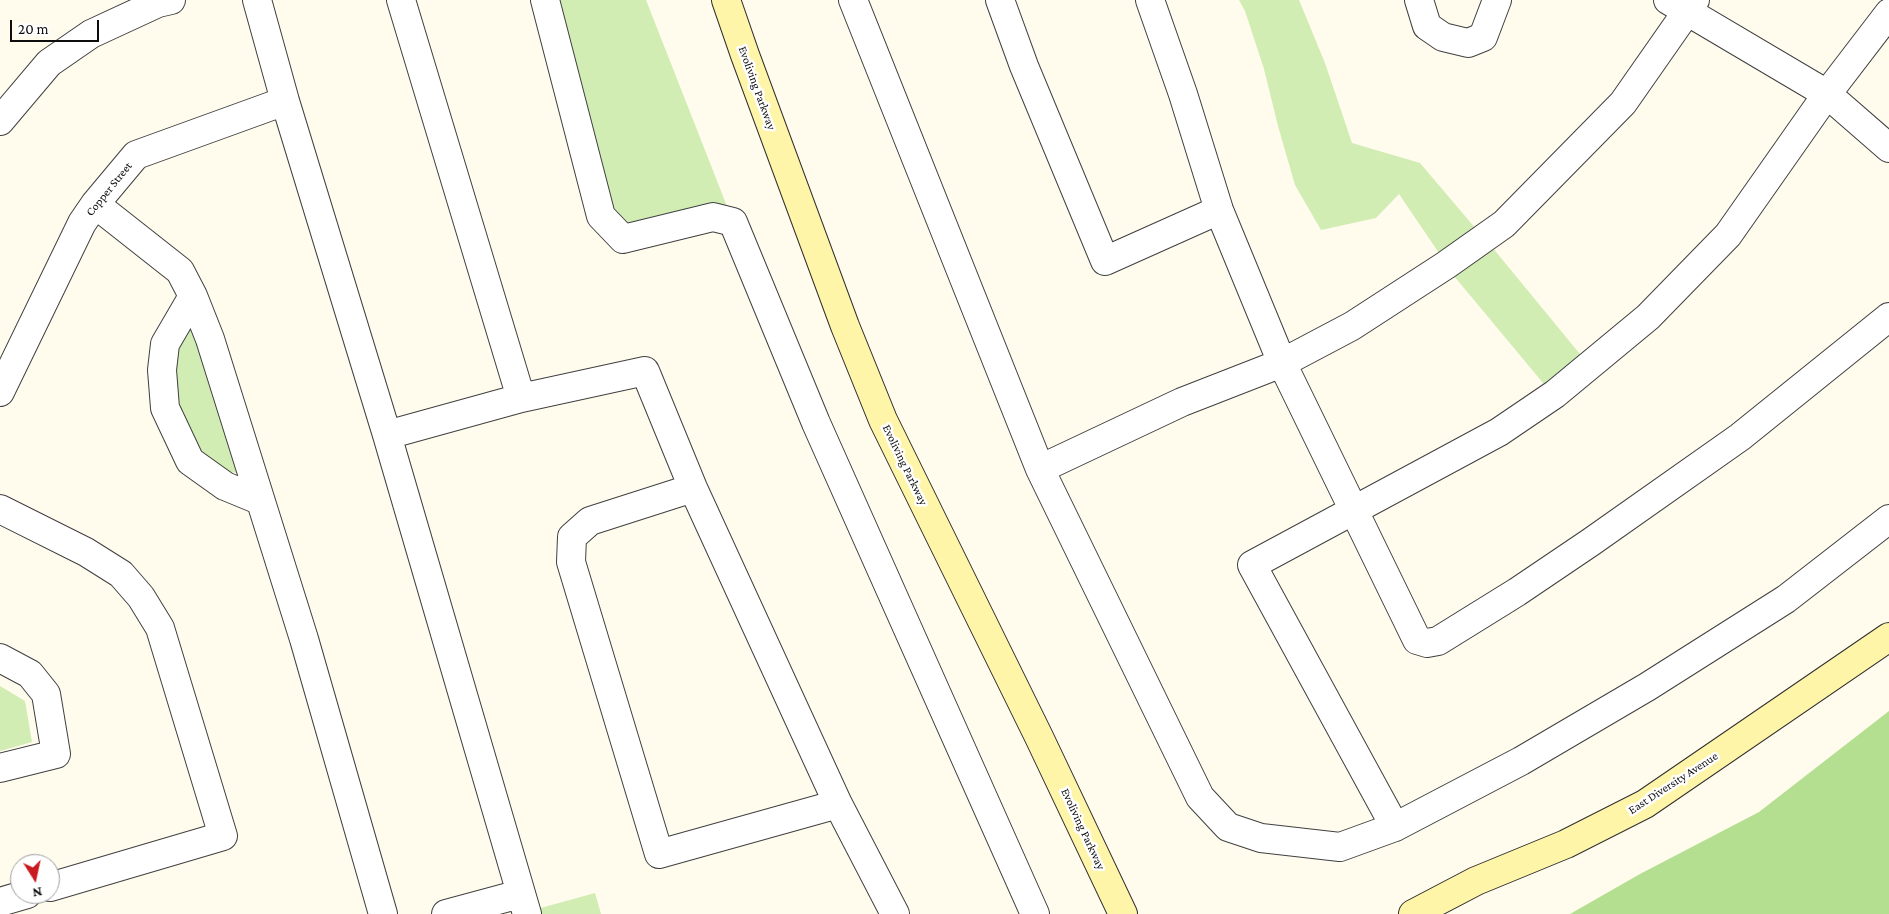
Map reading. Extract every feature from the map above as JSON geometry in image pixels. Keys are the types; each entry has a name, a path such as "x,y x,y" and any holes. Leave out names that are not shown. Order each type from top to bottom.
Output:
{"street":[{"path":"0,121 49,63 56,58 91,34 158,3 171,0"},
{"path":"257,0 285,101 386,434 523,904 446,914"},
{"path":"401,0 521,398"},
{"path":"545,0 601,216 623,239 713,217 733,222 816,423 1035,914"},
{"name":"Evoliving Parkway","path":"726,0 845,326 884,420 1123,914"},
{"path":"853,0 1040,469 1200,797 1228,827 1261,838 1340,847 1395,827 1520,761 1646,687 1786,599 1889,519"},
{"path":"1000,0 1024,66 1105,261 1219,210"},
{"path":"1150,0 1183,94 1219,210 1282,363 1416,640 1427,643 1438,641 1517,592 1592,542 1732,442 1889,317"},
{"path":"1419,0 1428,26 1443,37 1468,43 1483,37 1497,0"},
{"path":"1040,469 1182,402 1282,363 1352,326 1446,265 1504,224 1623,103 1684,4 1827,94 1889,148"},
{"path":"1395,827 1252,565 1499,432 1555,394 1648,317 1728,235 1827,94 1889,12"},
{"name":"Copper Street","path":"0,392 82,223 95,204 136,155 285,101"},
{"path":"95,204 180,271 193,296 210,339 304,639 383,914"},
{"path":"193,296 165,344 162,370 165,408 190,461 225,486 260,500"},
{"path":"386,434 521,398 645,371 693,488 838,804 895,914"},
{"path":"693,488 590,521 572,538 571,562 659,854 838,804"},
{"path":"0,509 86,552 121,574 141,597 160,628 222,836 60,884"},
{"name":"East Diversity Avenue","path":"1413,914 1476,881 1566,844 1645,804 1889,637"},
{"path":"0,658 30,674 46,694 56,754 0,768"}],"green space":[{"path":"550,0 646,0 730,214 622,232 606,211"},
{"path":"1239,0 1299,0 1325,63 1352,143 1420,163 1476,229 1441,256 1399,194 1376,218 1321,230 1295,185 1264,69 1245,11"},
{"path":"1492,247 1584,359 1548,389 1454,276"},
{"path":"192,307 245,475 227,471 194,452 168,372"},
{"path":"0,686 25,701 32,742 0,751"},
{"path":"1889,711 1889,914 1570,914 1640,874 1759,812"},
{"path":"595,893 601,914 538,914 537,909"}]}
